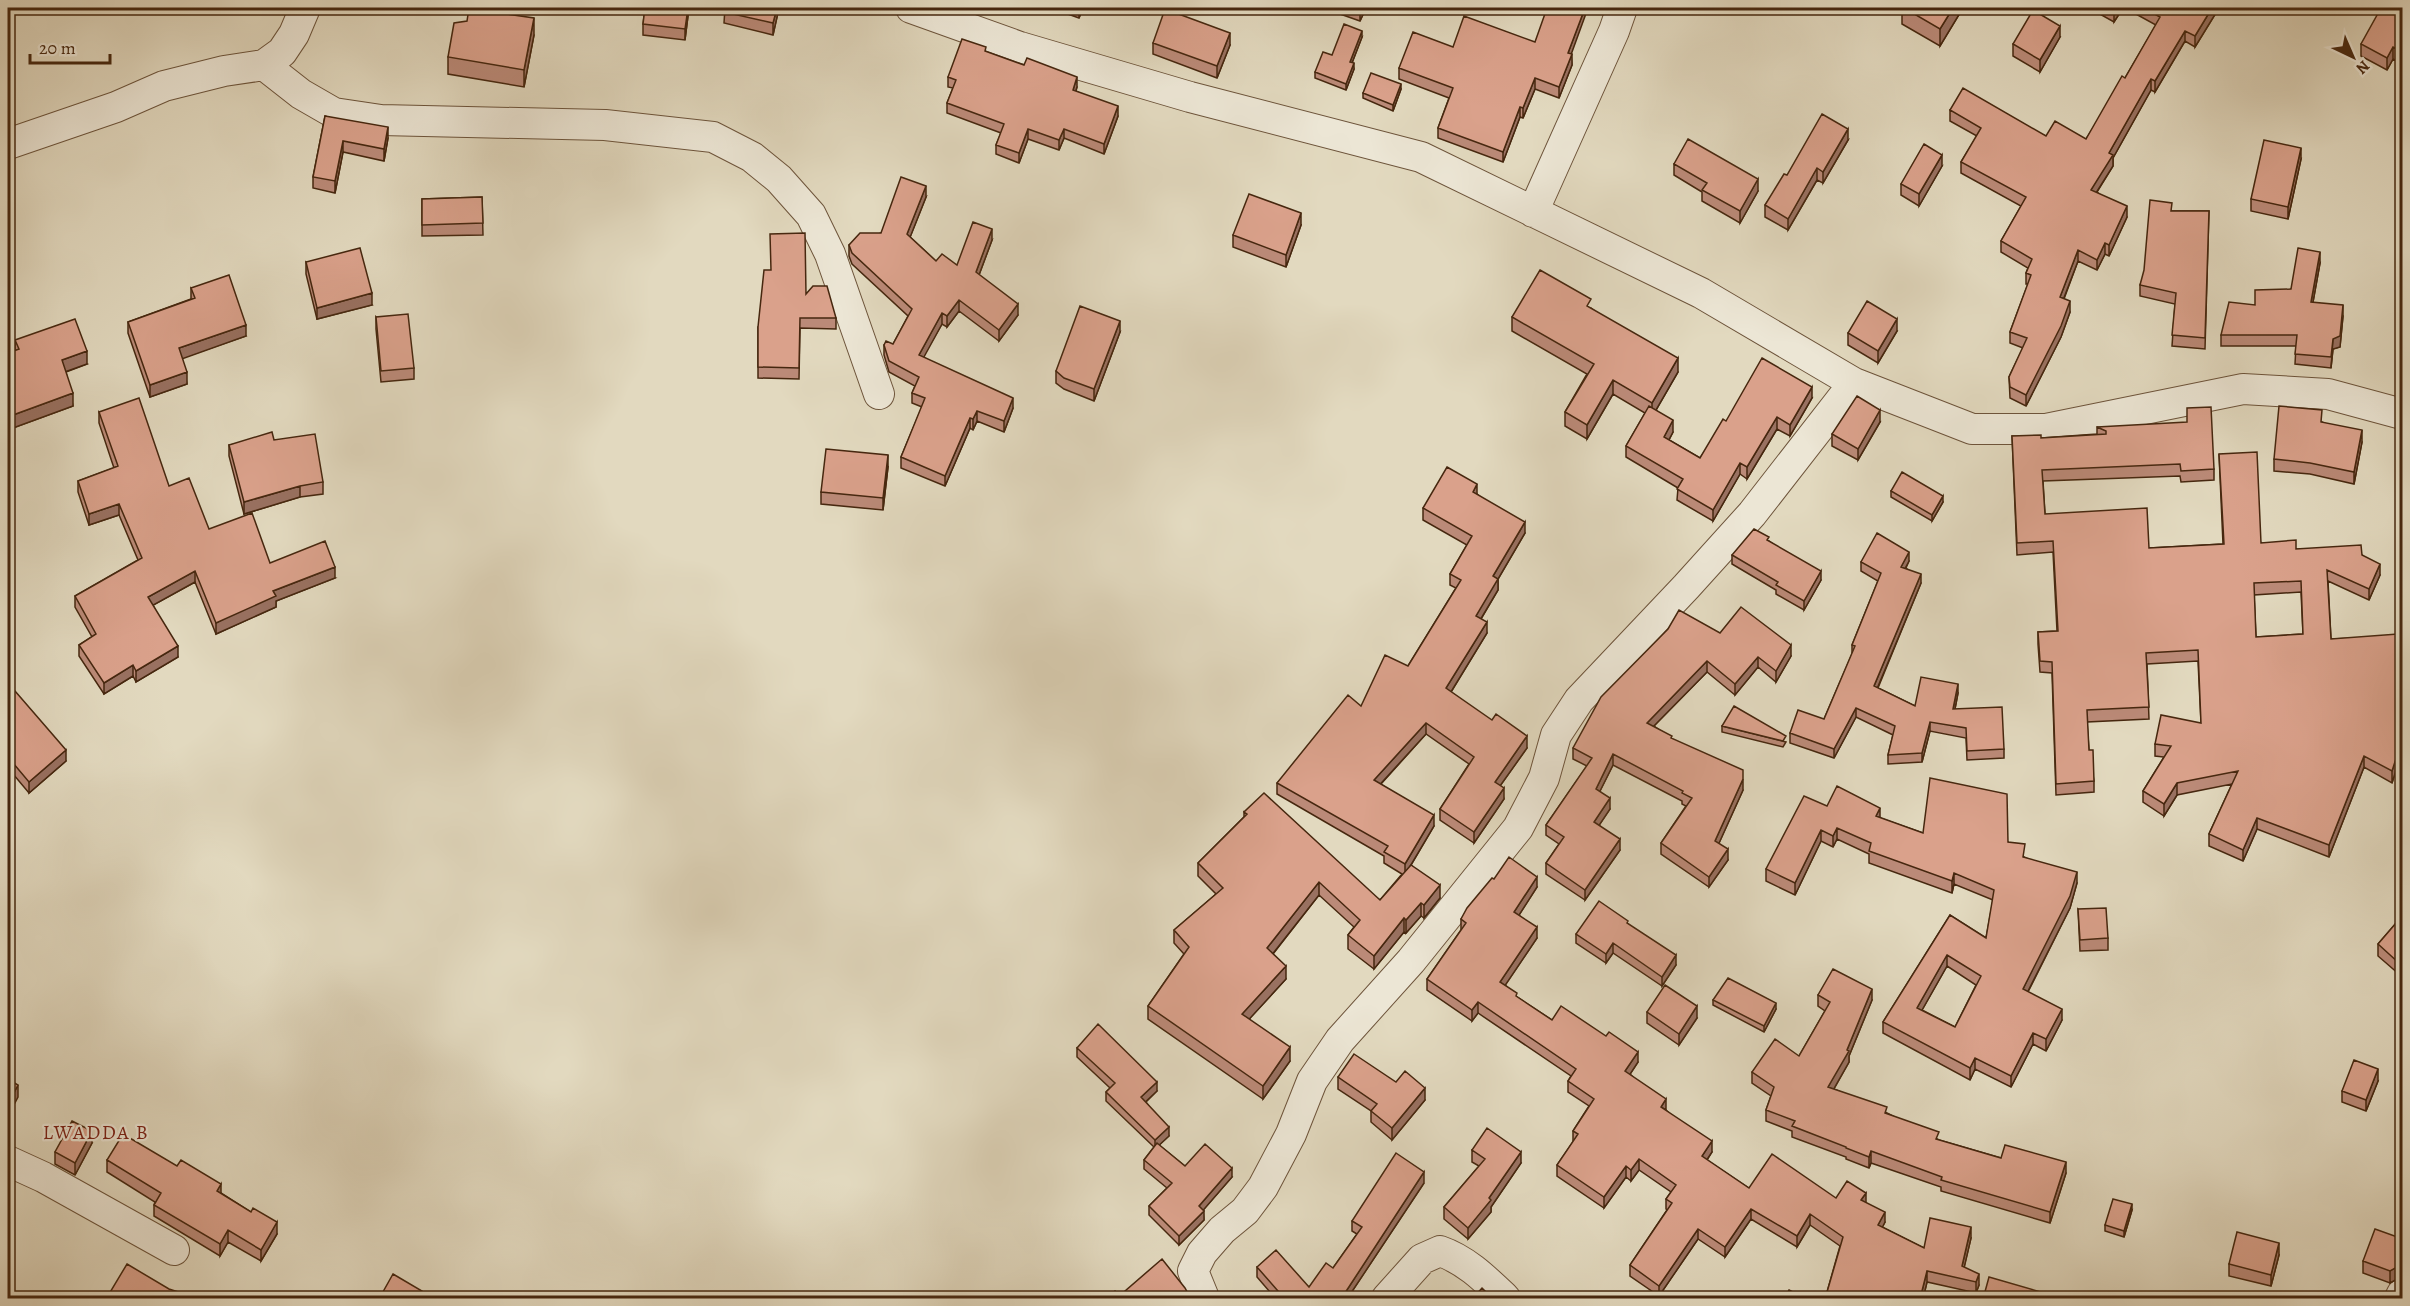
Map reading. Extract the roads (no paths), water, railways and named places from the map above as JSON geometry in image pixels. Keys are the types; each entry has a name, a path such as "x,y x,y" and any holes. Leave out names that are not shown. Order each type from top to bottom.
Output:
{"street":[{"path":"8,144 116,107 164,86 224,71 264,65 282,52 294,34 305,8"},
{"path":"911,8 1020,47 1190,97 1421,157 1701,293 1854,383 1972,429 2046,429 2243,390 2328,394 2403,414"},
{"path":"1533,212 1614,31 1622,8"},
{"path":"264,65 301,94 334,112 381,120 605,125 713,137 752,157 778,179 811,215 830,254 879,394"},
{"path":"1204,1299 1193,1271 1202,1253 1222,1230 1245,1211 1263,1188 1291,1134 1312,1081 1340,1040 1411,961 1518,828 1544,778 1556,735 1579,700 1752,514 1854,383"},
{"path":"8,1161 43,1177 174,1250"},
{"path":"1387,1299 1422,1259 1440,1251 1458,1257 1485,1278 1506,1299"},
{"path":"2400,1299 2403,1294"}],"district":[{"name":"LWADDA B","path":"96,1132"}]}
